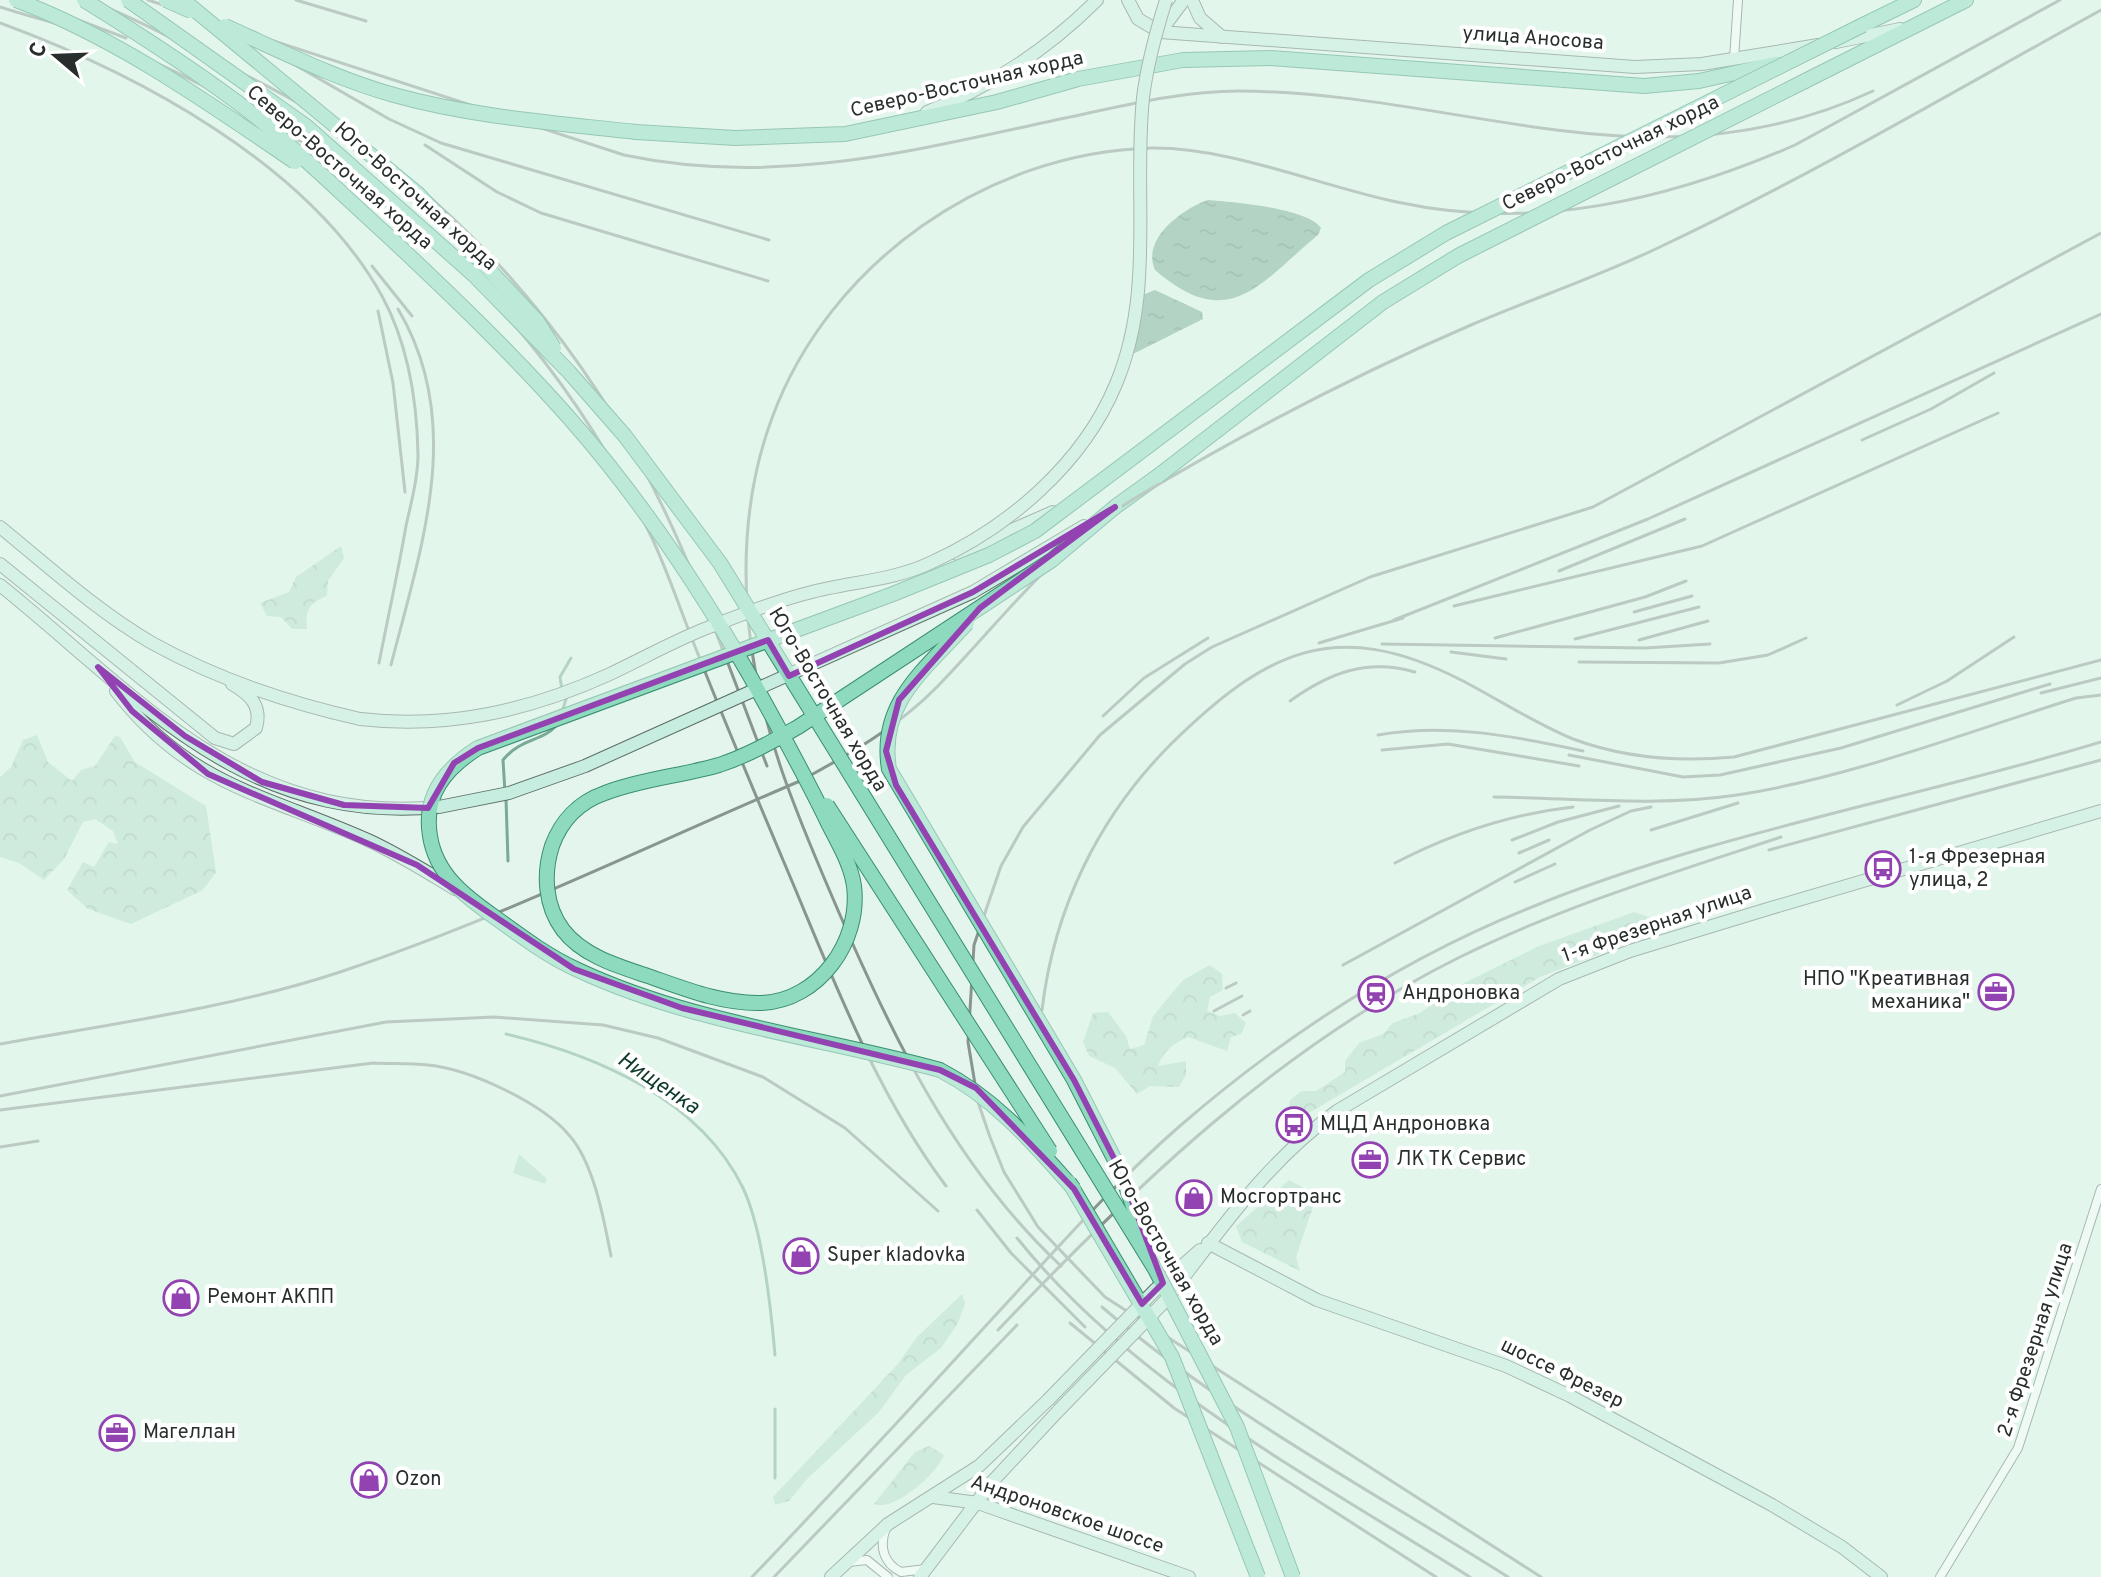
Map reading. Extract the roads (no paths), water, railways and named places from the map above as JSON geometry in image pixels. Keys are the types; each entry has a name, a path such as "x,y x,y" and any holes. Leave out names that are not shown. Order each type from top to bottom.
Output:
{"main road":[{"path":"16,0 52,14 127,53 210,104 342,194"},
{"name":"Северо-Восточная хорда","path":"84,0 148,40 254,116 446,290 573,422 679,562 730,641 799,764 847,861 854,887 847,941 830,969 802,990 768,1003 735,1002 697,993 611,963 579,947 562,929 552,909 546,881 556,835 572,812 595,797 621,787 721,764 763,747 838,702 1052,560 1115,507 1383,302 1458,256 1966,0"},
{"name":"Юго-Восточная хорда","path":"128,0 306,126 474,275 569,372 625,436 720,563 1155,1269 1237,1427 1293,1577"},
{"name":"Северо-Восточная хорда","path":"166,0 332,75 394,95 511,117 636,132 735,138 845,134 1078,79 1183,60 1271,58 1644,86 1742,74 1795,58"},
{"path":"183,0 418,194 537,321 569,372"},
{"path":"899,123 982,89 1055,40 1097,0"},
{"path":"1128,0 1138,19 1160,32 1184,0"},
{"path":"929,564 1003,519 1045,485 1071,459 1094,428 1115,388 1127,356 1139,297 1143,99 1151,48 1166,0"},
{"path":"1192,0 1200,18 1222,37"},
{"name":"Северо-Восточная хорда","path":"1074,1189 1005,1112 976,1088 940,1070 682,1008 616,987 535,946 464,895 432,852 428,827 430,804 439,781 454,763 478,748 989,555 1035,531 1369,280 1446,233 1914,0"},
{"name":"улица Аносова","path":"1840,41 1921,0"},
{"name":"улица Аносова","path":"1160,32 1635,67 1734,59 1895,31 1959,0"},
{"name":"Северо-Восточная хорда","path":"207,670 323,710 360,719 425,724 498,714 606,676 710,627 766,607 808,593 929,564 993,540 1059,510 1098,486"},
{"path":"0,585 185,736 262,782 344,805 383,810 439,807 509,793 570,772 877,637 1023,565 1115,507"},
{"path":"0,527 111,615 151,642 207,670 254,701 258,711 256,728 241,741 226,743 215,738 0,564"},
{"path":"0,572 46,622"},
{"path":"980,608 899,700 886,733 889,769 1074,1080 1121,1172 1155,1269"},
{"path":"98,667 132,711 181,755 230,786 370,841 464,895"},
{"path":"799,764 1074,1189 1172,1357 1258,1577"},
{"name":"1-я Фрезерная улица","path":"924,1573 1012,1458 1167,1299 1208,1243 1273,1167 1316,1126 1559,979 1630,951 2101,811"},
{"name":"1-я Фрезерная улица","path":"831,1577 888,1524 979,1466 1156,1289 1208,1243"},
{"name":"шоссе Фрезер","path":"1208,1243 1317,1300 1506,1366 1570,1396 1772,1505 1842,1547 1881,1577"},
{"name":"Андроновское шоссе","path":"930,1497 978,1503 1189,1577"}],"street":[{"path":"1734,59 1738,0"},
{"name":"2-я Фрезерная улица","path":"1940,1577 2018,1448 2101,1189"},
{"path":"888,1524 882,1540 887,1562 908,1573 924,1573"},
{"path":"841,1566 851,1561 867,1560 888,1577"}],"water":[{"path":"1208,200 1286,211 1301,215 1321,228 1318,235 1278,270 1242,295 1224,300 1203,298 1181,289 1155,270 1152,258 1154,247 1166,227 1187,210"},
{"path":"1155,290 1202,312 1203,319 1135,353 1128,353 1123,339 1140,296"}],"waterway":[{"name":"Нищенка","path":"562,690 560,677 571,658"},
{"name":"Нищенка","path":"562,712 567,696"},
{"name":"Нищенка","path":"505,792 503,760 517,748 556,726"},
{"name":"Нищенка","path":"506,799 508,861"},
{"name":"Нищенка","path":"506,1034 575,1054 642,1086 700,1129 724,1157 743,1188 756,1225 775,1355"},
{"name":"Нищенка","path":"775,1409 775,1478"}],"railway":[{"path":"25,0 126,38"},
{"path":"86,0 130,17 285,95 333,124 425,193 508,276 581,367 642,466 694,576 767,766"},
{"path":"148,0 624,155 681,164 793,166 848,160 903,152 1175,96 1218,92 1321,96 1557,130 1634,137 1712,135 1791,121 1873,91"},
{"path":"296,0 366,21"},
{"path":"1061,1266 987,1184 955,1139 900,1044 805,832 782,772 764,710 751,645 746,587 751,502 772,418 798,362 832,311 874,265 922,226 975,194 1031,170 1091,154 1152,148 1182,149 1243,160 1397,202 1448,210 1550,212 1600,205 1699,181 1795,145 2060,0"},
{"path":"0,7 91,35 183,75 268,121 348,173 421,230 488,295 549,367 603,447 651,536 740,757 855,1028 896,1110 946,1186"},
{"path":"0,1044 217,1005 343,971 516,905 800,781 855,750 923,701 1056,560 1081,537 1137,497 1343,384 1471,325 1639,257 1718,219 2101,10"},
{"path":"0,23 107,68 215,129 265,165 311,205 350,248 382,296 405,353 416,413 418,454 414,490 379,663"},
{"path":"250,39 389,119 441,143 769,240"},
{"path":"425,145 497,192 541,213 768,281"},
{"path":"1541,1577 1105,1297 1038,1227 1004,1172 990,1137 978,1102 968,1042 974,945 1001,866 1023,827 1100,735 1185,664 1212,647 1370,577 1593,507 2101,233"},
{"path":"372,266 412,316"},
{"path":"391,665 424,531 434,441 430,396 418,352 398,309"},
{"path":"378,311 393,383 405,492"},
{"path":"1394,620 1648,519 2101,314"},
{"path":"1862,440 1931,409 1994,373"},
{"path":"1454,606 1702,546 1998,413"},
{"path":"1559,571 1685,519"},
{"path":"1495,638 1645,597 1686,581"},
{"path":"1634,612 1692,596"},
{"path":"1575,639 1699,607"},
{"path":"1319,643 1403,618"},
{"path":"1639,640 1708,621"},
{"path":"1897,705 1947,681 2014,637"},
{"path":"1103,716 1144,678 1208,638"},
{"path":"1579,662 1719,663 1768,655 1806,638"},
{"path":"1382,644 1645,648 1710,644"},
{"path":"1042,1010 1048,972 1069,900 1084,866 1122,802 1145,772 1205,712 1238,686 1271,666 1304,653 1338,647 1375,650 1416,660 1573,739 1612,751 1694,759 1734,757 2101,660"},
{"path":"1451,652 1506,659"},
{"path":"1290,701 1319,683 1349,671 1381,667 1415,672"},
{"path":"2041,693 2101,678"},
{"path":"1569,755 1683,777 1720,775 1841,748 2050,684"},
{"path":"1494,797 1677,801 1737,795 1865,766 2076,698 2101,695"},
{"path":"1378,735 1430,730 1481,733 1583,751"},
{"path":"752,1577 1131,1171 1220,1092 1345,1003 1389,976 1480,929 1597,882 1740,838 2101,742"},
{"path":"1382,750 1448,744 1579,766"},
{"path":"1769,850 2101,760"},
{"path":"1651,830 1738,803"},
{"path":"1512,840 1558,822 1619,806"},
{"path":"1395,863 1482,827 1573,807"},
{"path":"1343,965 1590,830 1631,811 1651,807"},
{"path":"998,1330 1102,1224 1212,1124 1269,1077 1392,994 1458,958 1537,923 1617,892 1781,837"},
{"path":"1519,853 1549,840"},
{"path":"1515,882 1555,864"},
{"path":"1226,988 1236,983"},
{"path":"1214,1011 1242,996"},
{"path":"1243,1015 1250,1011"},
{"path":"0,1096 386,1022 494,1017 603,1025 658,1038 763,1077 845,1128 938,1211"},
{"path":"0,1110 373,1063 445,1068 484,1080 524,1100 569,1135 591,1176 611,1256"},
{"path":"0,1147 38,1141"},
{"path":"977,1210 1011,1253 1085,1327"},
{"path":"1017,1238 1064,1291 1171,1384 1289,1465 1470,1577"},
{"path":"1102,1307 1198,1382 1248,1416 1508,1577"},
{"path":"1070,1323 1174,1408 1436,1577"},
{"path":"774,1577 1017,1325"}],"place":[{"name":"1-я Фрезерная улица, 2","path":"1883,869"},
{"name":"НПО \"Креативная механика\"","path":"1996,992"},
{"name":"Андроновка","path":"1376,994"},
{"name":"МЦД Андроновка","path":"1294,1125"},
{"name":"ЛК ТК Сервис","path":"1370,1160"},
{"name":"Мосгортранс","path":"1194,1198"},
{"name":"Super kladovka","path":"801,1256"},
{"name":"Ремонт АКПП","path":"181,1298"},
{"name":"Магеллан","path":"117,1433"},
{"name":"Ozon","path":"369,1480"}]}
